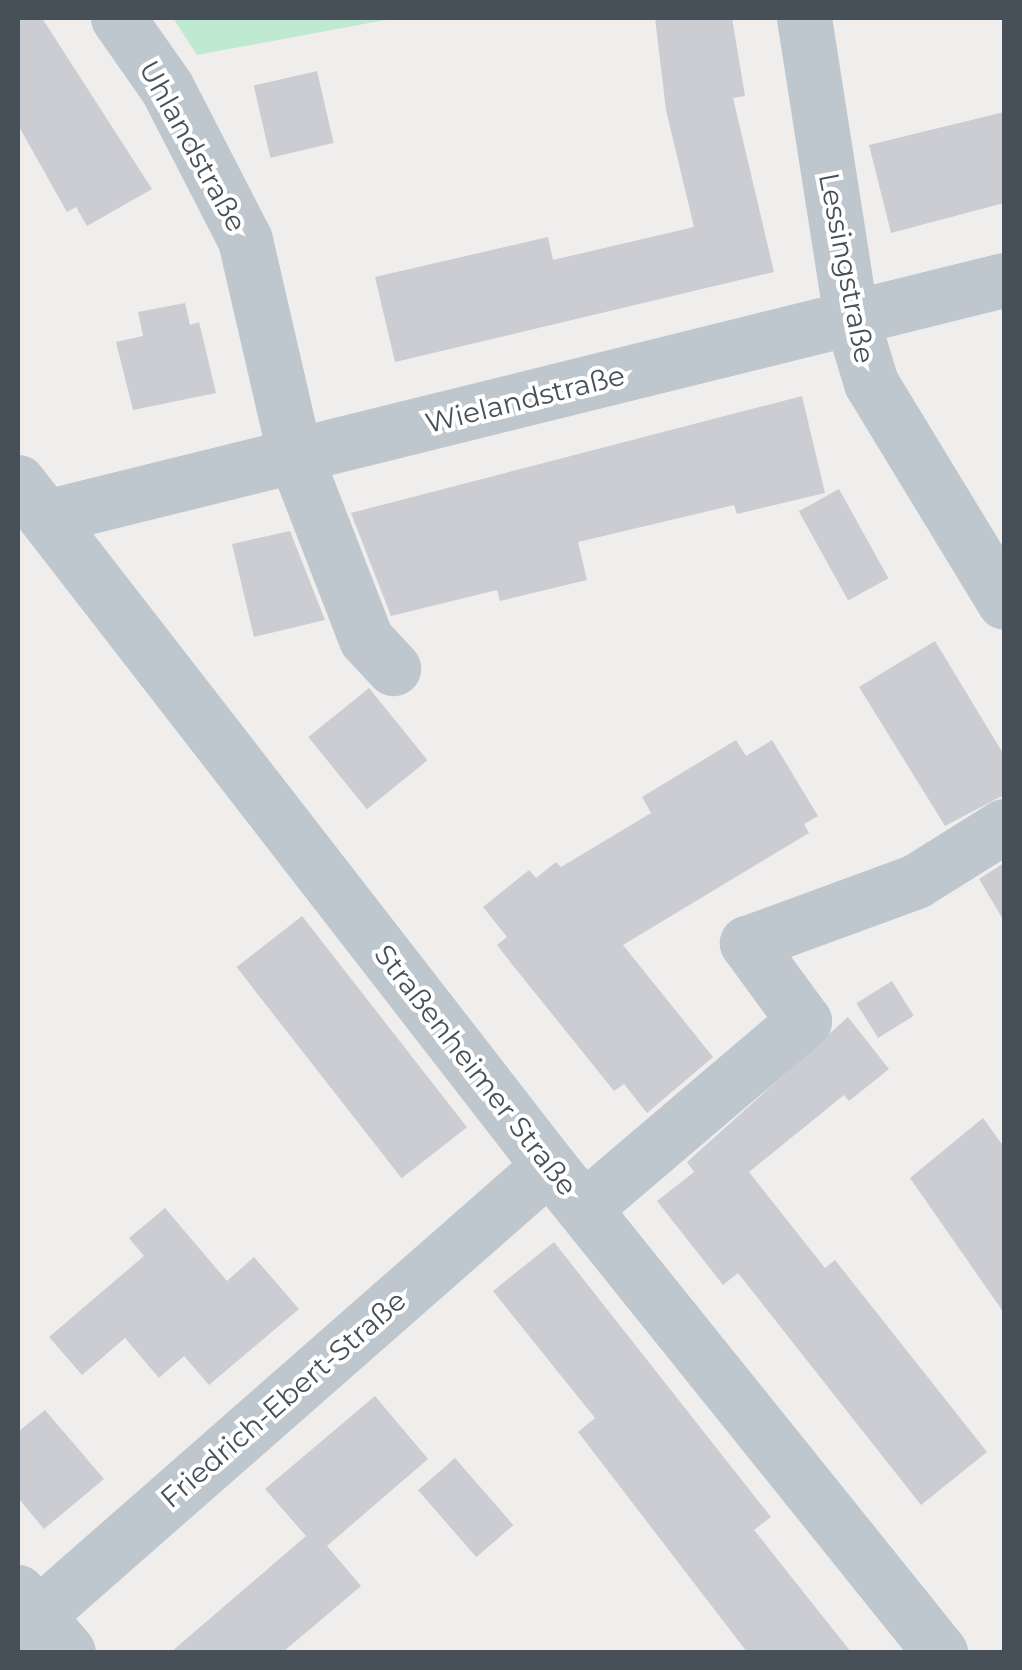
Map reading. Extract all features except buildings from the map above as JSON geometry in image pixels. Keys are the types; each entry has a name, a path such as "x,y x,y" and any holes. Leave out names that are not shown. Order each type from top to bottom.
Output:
{"street":[{"name":"Uhlandstraße","path":"118,18 167,88 245,240 295,456 366,639 393,668"},
{"name":"Lessingstraße","path":"804,18 851,317 871,383 1004,602"},
{"name":"Wielandstraße","path":"32,500 295,456 1004,280"},
{"name":"Straßenheimer Straße","path":"32,500 549,1166 940,1652"},
{"path":"584,1208 804,1021 747,944 916,881 1004,826"},
{"name":"Friedrich-Ebert-Straße","path":"35,1623 549,1166"}],"green space":[{"path":"173,18 396,18 197,55"}]}
